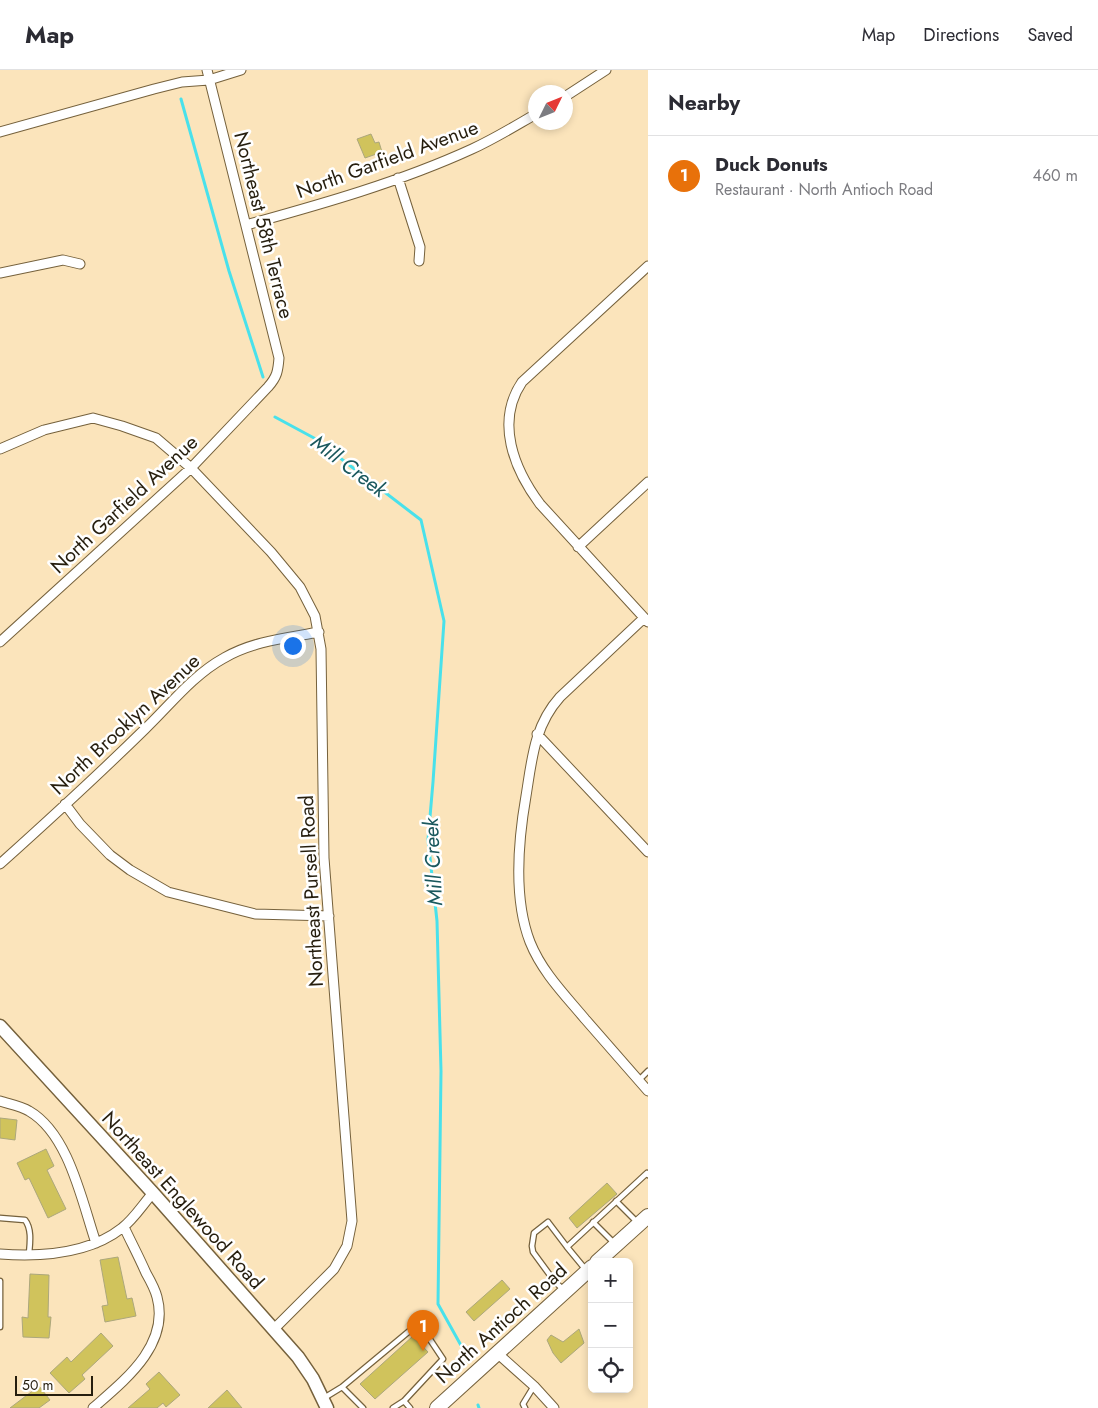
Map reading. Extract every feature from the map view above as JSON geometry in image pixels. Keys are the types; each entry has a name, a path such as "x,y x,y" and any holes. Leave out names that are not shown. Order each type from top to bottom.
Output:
{"main road":[{"name":"Northeast Englewood Road","path":"0,1026 274,1329 298,1357 325,1403"},
{"name":"North Antioch Road","path":"602,1258 643,1220"},
{"name":"North Antioch Road","path":"437,1408 588,1271"}],"street":[{"name":"Northeast 58th Terrace","path":"207,70 279,358 276,378 268,387"},
{"path":"0,132 154,89 182,82 209,80 241,70"},
{"path":"573,91 606,70"},
{"name":"North Garfield Avenue","path":"246,225 302,210 398,178 473,148 528,118"},
{"path":"398,178 420,247 419,261"},
{"path":"0,273 63,260 80,264"},
{"path":"648,266 522,382 512,401 508,429 510,443 519,471 540,504 646,620 560,697 550,708 537,734 521,824 519,894 525,926 537,957 550,978 648,1091"},
{"name":"North Garfield Avenue","path":"0,642 191,468 268,387"},
{"name":"Northeast Pursell Road","path":"0,449 44,430 93,418 156,438 191,468 271,552 300,587 312,609 319,632 321,649 324,858 352,1221 351,1233 342,1258 334,1269 274,1329"},
{"path":"578,547 648,482"},
{"name":"North Brooklyn Avenue","path":"0,864 144,730 199,675 211,666 224,657 253,645 319,632"},
{"path":"537,734 648,852"},
{"path":"65,804 80,824 110,855 130,870 168,892 256,914 329,916"},
{"path":"0,1101 28,1110 52,1132 68,1159 96,1243"},
{"path":"0,1254 29,1254 77,1250 96,1243 124,1227 153,1193"},
{"path":"93,1408 142,1359 152,1346 159,1326 160,1312 156,1292 124,1227"},
{"path":"497,1352 534,1386 554,1408"}],"lane":[{"path":"638,1080 648,1071"},
{"path":"567,1247 646,1173 648,1175"},
{"path":"616,1201 643,1220"},
{"path":"0,1218 25,1220 28,1224 30,1235 29,1254"},
{"path":"565,1291 555,1282 533,1252 534,1233 548,1222 567,1247 588,1264"},
{"path":"593,1222 616,1245"},
{"path":"0,1281 0,1327"},
{"path":"325,1403 419,1323 443,1359 404,1401 393,1408"},
{"path":"524,1408 523,1404 534,1386"},
{"path":"342,1387 363,1408"},
{"path":"404,1401 410,1408"}],"building":[{"path":"371,134 375,143 379,142 382,152 365,158 357,139"},
{"path":"0,1118 17,1120 15,1140 0,1138"},
{"path":"46,1149 54,1166 47,1170 66,1209 48,1218 29,1178 25,1180 17,1163"},
{"path":"607,1183 617,1194 577,1228 569,1218"},
{"path":"118,1257 127,1299 132,1298 136,1316 105,1322 102,1306 108,1305 100,1260"},
{"path":"30,1274 49,1275 48,1317 51,1317 49,1338 23,1337 22,1317 28,1318"},
{"path":"502,1280 510,1289 474,1321 466,1312"},
{"path":"579,1329 584,1343 561,1363 553,1353 547,1340 551,1335 563,1342"},
{"path":"101,1333 113,1346 82,1375 85,1379 69,1393 50,1373 67,1357 71,1362"},
{"path":"413,1336 428,1352 375,1399 360,1384"},
{"path":"159,1372 180,1395 166,1407 163,1403 157,1408 128,1408 150,1389 146,1384"},
{"path":"39,1386 50,1400 39,1408 10,1408"},
{"path":"227,1390 242,1408 208,1408"}],"waterway":[{"name":"Mill Creek","path":"181,99 229,271 263,377"},
{"name":"Mill Creek","path":"275,417 314,438 421,520 444,621 428,840 437,921 441,1071 438,1304 463,1349"}],"place":[{"name":"Duck Donuts","path":"423,1351"}]}
